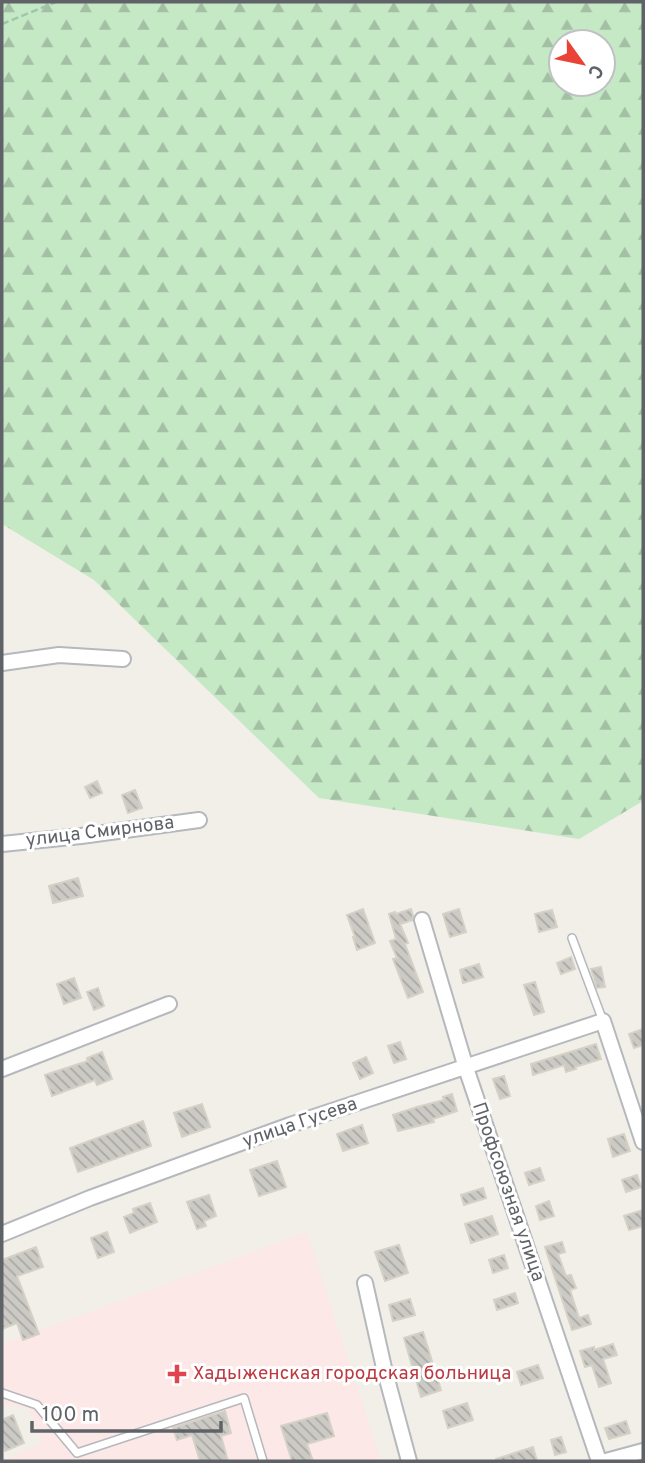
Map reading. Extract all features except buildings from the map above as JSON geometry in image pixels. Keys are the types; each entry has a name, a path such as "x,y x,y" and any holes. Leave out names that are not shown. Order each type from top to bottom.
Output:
{"street":[{"path":"2,663 59,655 123,659"},
{"name":"улица Смирнова","path":"2,844 199,820"},
{"name":"Профсоюзная улица","path":"422,920 466,1068 599,1461"},
{"path":"2,1069 169,1004"},
{"path":"603,1021 643,1142"},
{"name":"улица Гусева","path":"2,1234 90,1198 290,1125 603,1021"},
{"path":"365,1283 409,1461"},
{"path":"606,1461 643,1451"}],"lane":[{"path":"572,939 603,1021"},
{"path":"2,1393 37,1405 78,1453 244,1398 263,1461"}],"path":[{"path":"2,24 56,2"}],"shaded area":[{"name":"Хадыженская городская больница","path":"307,1232 381,1461 2,1461 42,1443 29,1408 2,1405 2,1344"}],"green space":[{"path":"2,2 643,2 643,801 579,839 319,798 94,580 2,524"}],"place":[{"name":"Хадыженская городская больница","path":"177,1374"}]}
